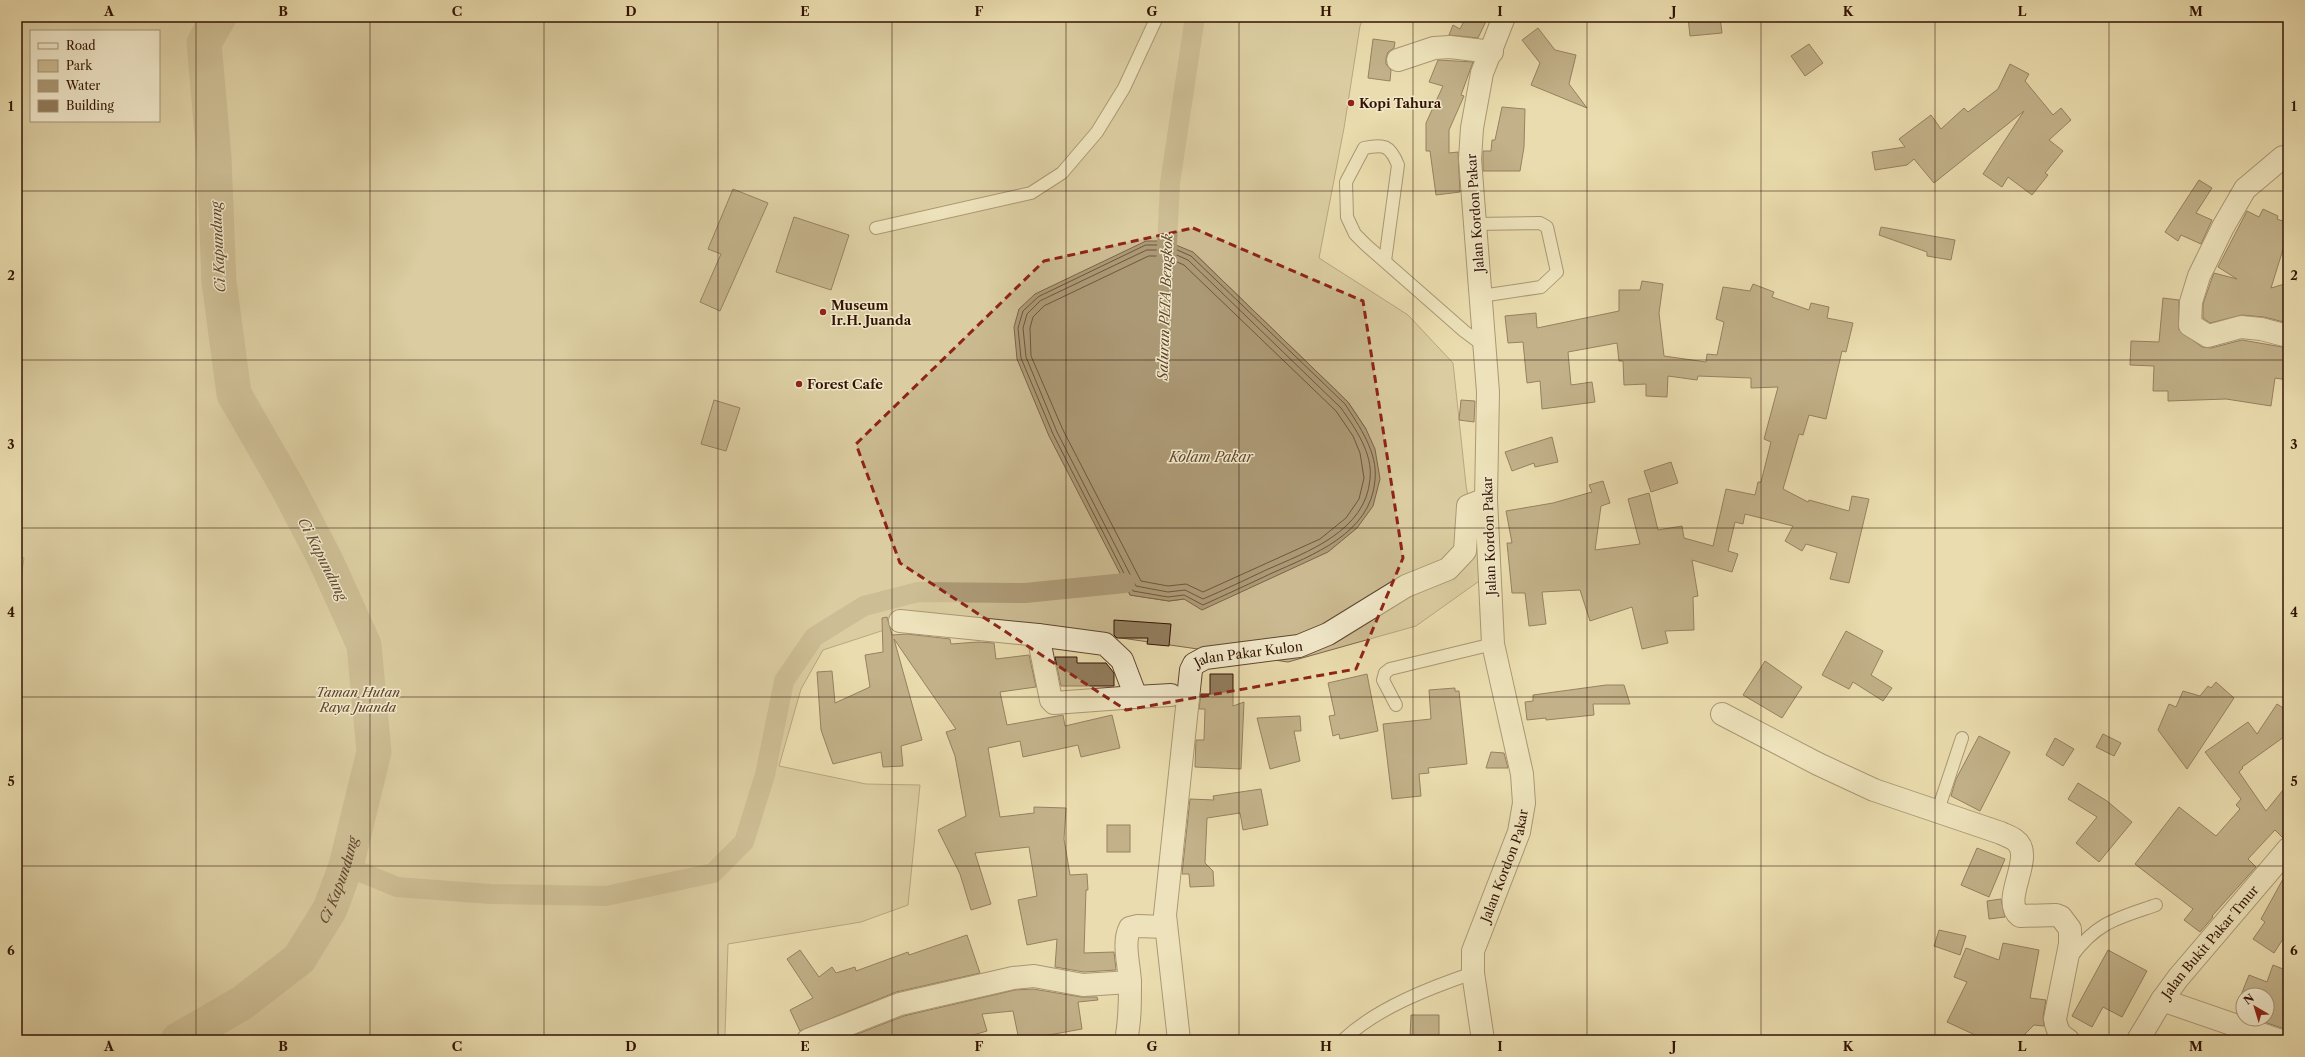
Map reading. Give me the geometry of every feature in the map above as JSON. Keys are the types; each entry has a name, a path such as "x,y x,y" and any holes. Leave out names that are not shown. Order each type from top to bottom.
{"street":[{"name":"Jalan Kordon Pakar","path":"1483,1040 1473,973 1473,951 1519,832 1524,803 1522,774 1493,644 1486,498 1488,399 1470,160 1472,128 1482,73 1507,20"},
{"path":"1398,60 1434,48 1450,47 1492,52"},
{"path":"2283,157 2245,189 2223,227 2199,276 2191,302 2190,325 2208,336 2242,327 2261,329 2288,336"},
{"name":"Jalan Pakar Kulon","path":"1166,921 1182,746 1191,670 1194,664 1205,658 1299,646 1328,634 1406,586 1448,569 1465,551 1468,506 1486,498"},
{"path":"900,621 1038,635 1105,644 1122,660 1136,697"},
{"path":"1038,635 1051,700 1054,703 1171,695"},
{"path":"1722,714 1818,764 1874,790 1937,813 2001,833 2016,840 2022,852 2012,907 2020,916 2056,915 2068,924 2070,929 2070,944 2055,1019 2057,1029 2061,1036 2068,1040"},
{"name":"Jalan Bukit Pakar Tmur","path":"2138,1040 2162,1000 2178,978 2288,849"},
{"path":"1126,1040 1129,1026 1130,982 1126,935 1130,928 1166,921 1179,1040"},
{"path":"808,1040 900,1004 1013,978 1034,976 1083,985 1130,982"},
{"path":"2162,1000 2278,1040"}],"lane":[{"path":"876,228 1031,193 1062,173 1097,132 1124,88 1157,17"},
{"path":"1385,261 1398,165 1393,152 1383,145 1364,148 1346,182 1347,216 1355,234 1385,261 1464,331 1484,346"},
{"path":"1474,224 1540,223 1548,227 1557,272 1541,287 1481,296"},
{"path":"1396,705 1384,680 1384,673 1390,669 1493,644"},
{"path":"1937,813 1962,738"},
{"path":"2066,965 2091,933 2107,922 2156,905"},
{"path":"1343,1040 1353,1030 1401,1002 1429,988 1473,973"}],"highlighted area":[{"path":"1193,228 1363,301 1403,558 1356,669 1126,710 900,563 856,444 1044,261"}],"green space":[{"name":"Taman Hutan Raya Juanda","path":"17,17 1364,17 1360,26 1344,128 1319,258 1408,315 1453,363 1466,485 1482,579 1416,626 1288,662 1010,622 912,621 823,650 801,689 779,766 866,784 920,785 908,905 861,922 728,944 725,1034 727,1040 17,1040 17,604 24,558 17,555","holes":["1193,252 1348,402 1366,429 1184,599 1169,601 1130,595 1125,583"]}],"water":[{"name":"Kolam Pakar","path":"1146,241 1166,241 1193,252 1348,402 1366,429 1375,449 1380,479 1373,506 1357,528 1328,552 1202,610 1184,599 1169,601 1130,595 1049,436 1017,359 1014,327 1019,309 1035,294"}],"building":[{"path":"1466,17 1488,17 1478,38 1449,35 1453,25 1460,29"},
{"path":"1688,17 1720,17 1722,33 1690,36"},
{"path":"1538,28 1555,50 1576,55 1569,84 1587,108 1531,85 1540,63 1522,40"},
{"path":"1373,39 1395,42 1394,48 1388,52 1386,58 1386,64 1391,70 1390,81 1368,78"},
{"path":"1809,44 1823,63 1805,76 1791,56"},
{"path":"1438,60 1473,62 1461,95 1464,96 1449,130 1449,153 1458,152 1460,192 1436,195 1430,151 1426,151 1426,123 1443,86 1429,82"},
{"path":"2010,64 2029,74 2025,81 2053,115 2061,108 2071,120 2049,140 2063,151 2045,173 2048,175 2032,195 2008,177 2002,187 1983,174 2024,111 1934,183 1914,159 1907,165 1875,170 1872,152 1905,147 1899,139 1931,115 1941,129 1964,108 1968,112 1998,89"},
{"path":"1502,107 1525,109 1524,147 1520,171 1483,171 1483,151 1491,151 1492,140 1495,140"},
{"path":"2199,180 2212,188 2196,213 2212,220 2201,244 2181,235 2178,241 2165,232"},
{"path":"733,189 768,203 720,311 700,302 721,254 708,249"},
{"path":"2263,209 2278,216 2277,219 2288,223 2288,244 2285,243 2271,288 2288,283 2288,323 2264,317 2242,315 2210,323 2203,318 2203,304 2214,273 2237,279 2218,267 2247,211 2259,217"},
{"path":"794,217 849,235 831,290 776,272"},
{"path":"1881,227 1955,240 1951,260 1927,256 1927,252 1879,235"},
{"path":"1642,281 1663,284 1659,313 1664,356 1706,362 1707,354 1717,355 1724,322 1716,319 1723,287 1750,291 1753,284 1774,292 1772,297 1809,310 1811,303 1829,307 1827,318 1853,323 1846,352 1842,351 1826,419 1809,415 1803,435 1799,434 1783,489 1808,502 1809,500 1849,511 1852,496 1869,499 1849,583 1830,579 1837,553 1806,544 1802,551 1785,541 1793,526 1745,514 1743,524 1735,522 1728,551 1738,554 1732,572 1692,560 1698,596 1693,597 1694,630 1665,631 1668,643 1642,649 1632,607 1590,621 1580,590 1542,592 1546,624 1529,626 1525,593 1512,593 1507,543 1512,543 1506,511 1553,503 1592,492 1589,485 1603,481 1610,503 1601,506 1595,550 1640,544 1628,499 1649,493 1658,530 1682,526 1684,538 1713,546 1726,489 1755,495 1758,482 1761,482 1771,442 1764,439 1778,387 1751,388 1751,378 1698,376 1697,380 1668,376 1667,397 1646,396 1646,384 1624,385 1623,361 1619,361 1617,343 1568,352 1571,385 1592,382 1595,402 1542,409 1540,381 1527,383 1523,342 1508,343 1505,316 1536,313 1537,328 1619,311 1619,290 1640,290"},
{"path":"2163,298 2179,300 2179,330 2202,347 2211,348 2242,340 2288,348 2288,380 2275,378 2271,406 2226,399 2168,401 2168,391 2153,391 2154,366 2130,365 2131,341 2159,342"},
{"path":"714,400 740,408 726,451 701,444"},
{"path":"1461,400 1475,401 1474,422 1459,420"},
{"path":"1552,437 1558,462 1535,467 1534,463 1512,471 1505,452"},
{"path":"1671,462 1678,483 1651,492 1644,471"},
{"path":"887,617 892,635 907,634 950,639 951,644 978,642 994,643 996,659 1029,655 1036,687 1000,692 1007,725 1063,715 1065,726 1112,715 1120,748 1081,757 1078,745 1023,757 1020,741 988,748 1000,817 1034,813 1034,807 1066,808 1064,839 1070,875 1087,874 1088,890 1086,890 1084,953 1114,952 1116,970 1084,972 1055,967 1057,939 1027,945 1018,900 1037,896 1029,847 975,853 991,904 971,910 960,874 938,830 966,816 955,756 946,732 956,729 894,639 922,740 901,746 903,766 883,767 881,752 833,764 821,730 817,672 832,671 835,703 870,687 865,655 883,652 882,618"},
{"path":"1114,620 1171,624 1169,646 1147,644 1148,638 1117,638 1114,635"},
{"path":"1846,631 1883,651 1871,675 1892,688 1883,701 1853,682 1849,689 1822,675"},
{"path":"1055,657 1077,657 1077,663 1106,663 1114,673 1114,686 1061,686"},
{"path":"1765,661 1802,687 1782,718 1743,695"},
{"path":"1210,674 1233,674 1233,706 1244,702 1241,769 1195,767 1196,740 1204,740 1205,709 1199,709 1201,694 1210,694"},
{"path":"1367,674 1378,731 1340,739 1339,734 1333,736 1329,716 1335,715 1328,683"},
{"path":"2216,682 2234,698 2187,769 2158,730 2169,704 2176,707 2183,691 2200,696 2208,686 2211,688"},
{"path":"1606,685 1624,685 1630,704 1593,704 1594,715 1546,720 1546,718 1527,720 1525,702 1533,701 1533,695"},
{"path":"1455,688 1455,691 1459,691 1467,764 1428,768 1429,773 1419,774 1421,796 1392,799 1383,724 1431,719 1429,690"},
{"path":"2277,704 2288,711 2288,734 2242,767 2243,768 2239,772 2266,811 2288,784 2288,837 2283,838 2275,830 2248,859 2256,867 2212,916 2213,917 2200,932 2184,920 2193,909 2135,864 2179,807 2216,836 2240,809 2236,805 2241,799 2205,752 2248,722 2257,734"},
{"path":"1300,716 1301,731 1294,731 1300,761 1270,769 1257,718"},
{"path":"2103,734 2121,743 2114,756 2096,747"},
{"path":"1979,736 2010,752 1980,811 1951,796 1956,779"},
{"path":"2055,738 2074,749 2063,766 2046,755"},
{"path":"1491,752 1504,753 1508,768 1486,768"},
{"path":"2078,783 2107,801 2132,822 2099,862 2076,843 2097,817 2068,799"},
{"path":"1261,789 1268,825 1243,830 1240,813 1207,818 1205,863 1213,871 1214,886 1190,887 1189,874 1182,874 1190,799 1214,800 1213,796"},
{"path":"1107,825 1130,825 1130,852 1107,852"},
{"path":"1977,848 2005,859 1989,897 1961,885"},
{"path":"2288,870 2288,931 2274,953 2253,939 2265,922 2261,919"},
{"path":"2001,899 2005,917 1989,919 1987,901"},
{"path":"1939,930 1966,936 1960,955 1934,946"},
{"path":"967,935 980,973 896,992 800,1031 790,1010 813,998 787,959 800,950 819,977 832,967 836,973 855,967 856,971 908,952 909,955"},
{"path":"2003,943 2039,950 2030,998 2046,1000 2043,1017 2044,1026 2034,1025 2019,1040 1986,1040 1947,1022 1967,982 1954,977 1966,948 1999,960"},
{"path":"2108,950 2147,971 2122,1017 2103,1007 2092,1027 2072,1016"},
{"path":"2273,965 2288,971 2288,1033 2282,1028 2275,1026 2275,987 2244,987 2249,975 2267,982"},
{"path":"1033,989 1081,997 1097,997 1098,1000 1078,1002 1082,1029 1038,1037 1039,1040 1019,1040 1013,1011 982,1014 987,1031 970,1036 971,1040 842,1040 904,1016 1015,990"},
{"path":"1411,1015 1439,1015 1439,1038 1410,1038"}],"waterway":[{"name":"Ci Kapundung","path":"178,1040 242,1003 299,959 330,909 346,866 374,752 364,645 326,561 289,490 234,394 219,282 214,157 204,43 219,17"},
{"name":"Saluran PLTA Bengkok","path":"1166,267 1170,183 1195,17"},
{"path":"346,866 397,887 490,894 606,896 713,873 744,842 765,775 784,681 814,637 864,606 918,592 1025,593 1125,583"}],"place":[{"name":"Kopi Tahura","path":"1351,103"},
{"name":"Museum Ir.H. Juanda","path":"823,312"},
{"name":"Forest Cafe","path":"799,384"}]}
